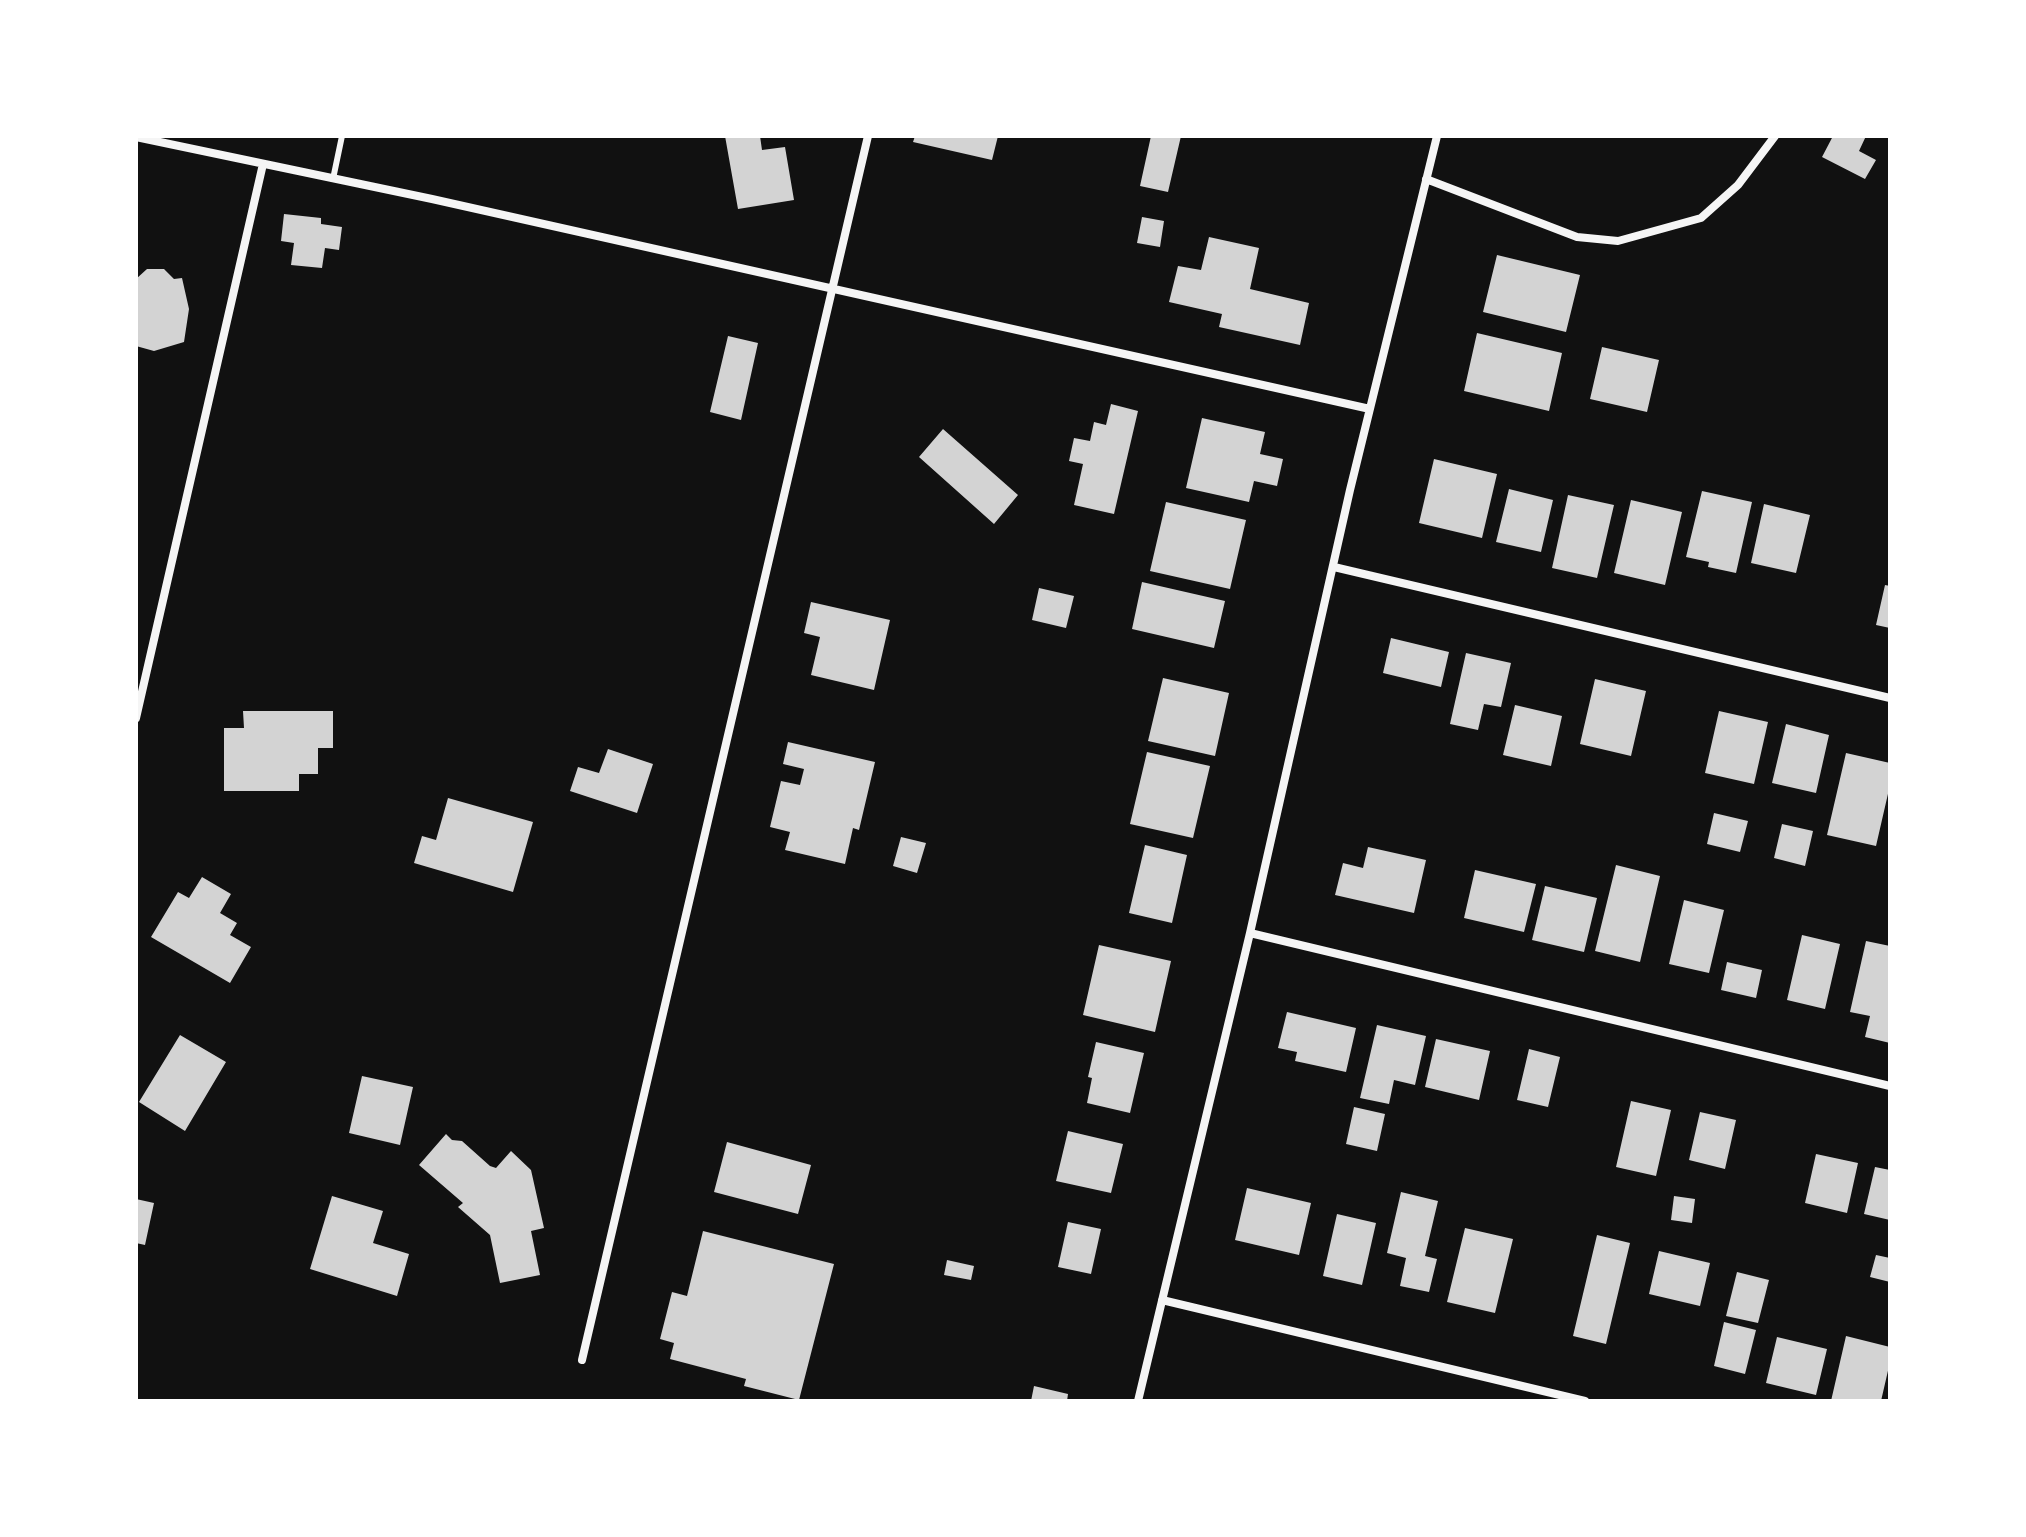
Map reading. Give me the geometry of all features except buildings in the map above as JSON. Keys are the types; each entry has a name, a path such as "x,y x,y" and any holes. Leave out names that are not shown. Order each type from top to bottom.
{"street":[{"path":"582,1360 868,136"},
{"path":"1138,1401 1250,933 1370,409 1437,136"},
{"path":"1426,179 1577,237 1618,241 1701,218 1738,185 1775,136"},
{"path":"136,137 1370,409"},
{"path":"136,718 263,164"},
{"path":"1334,567 1890,698"},
{"path":"1250,933 1890,1086"},
{"path":"1162,1300 1585,1401"}],"lane":[{"path":"333,179 342,136"}]}
